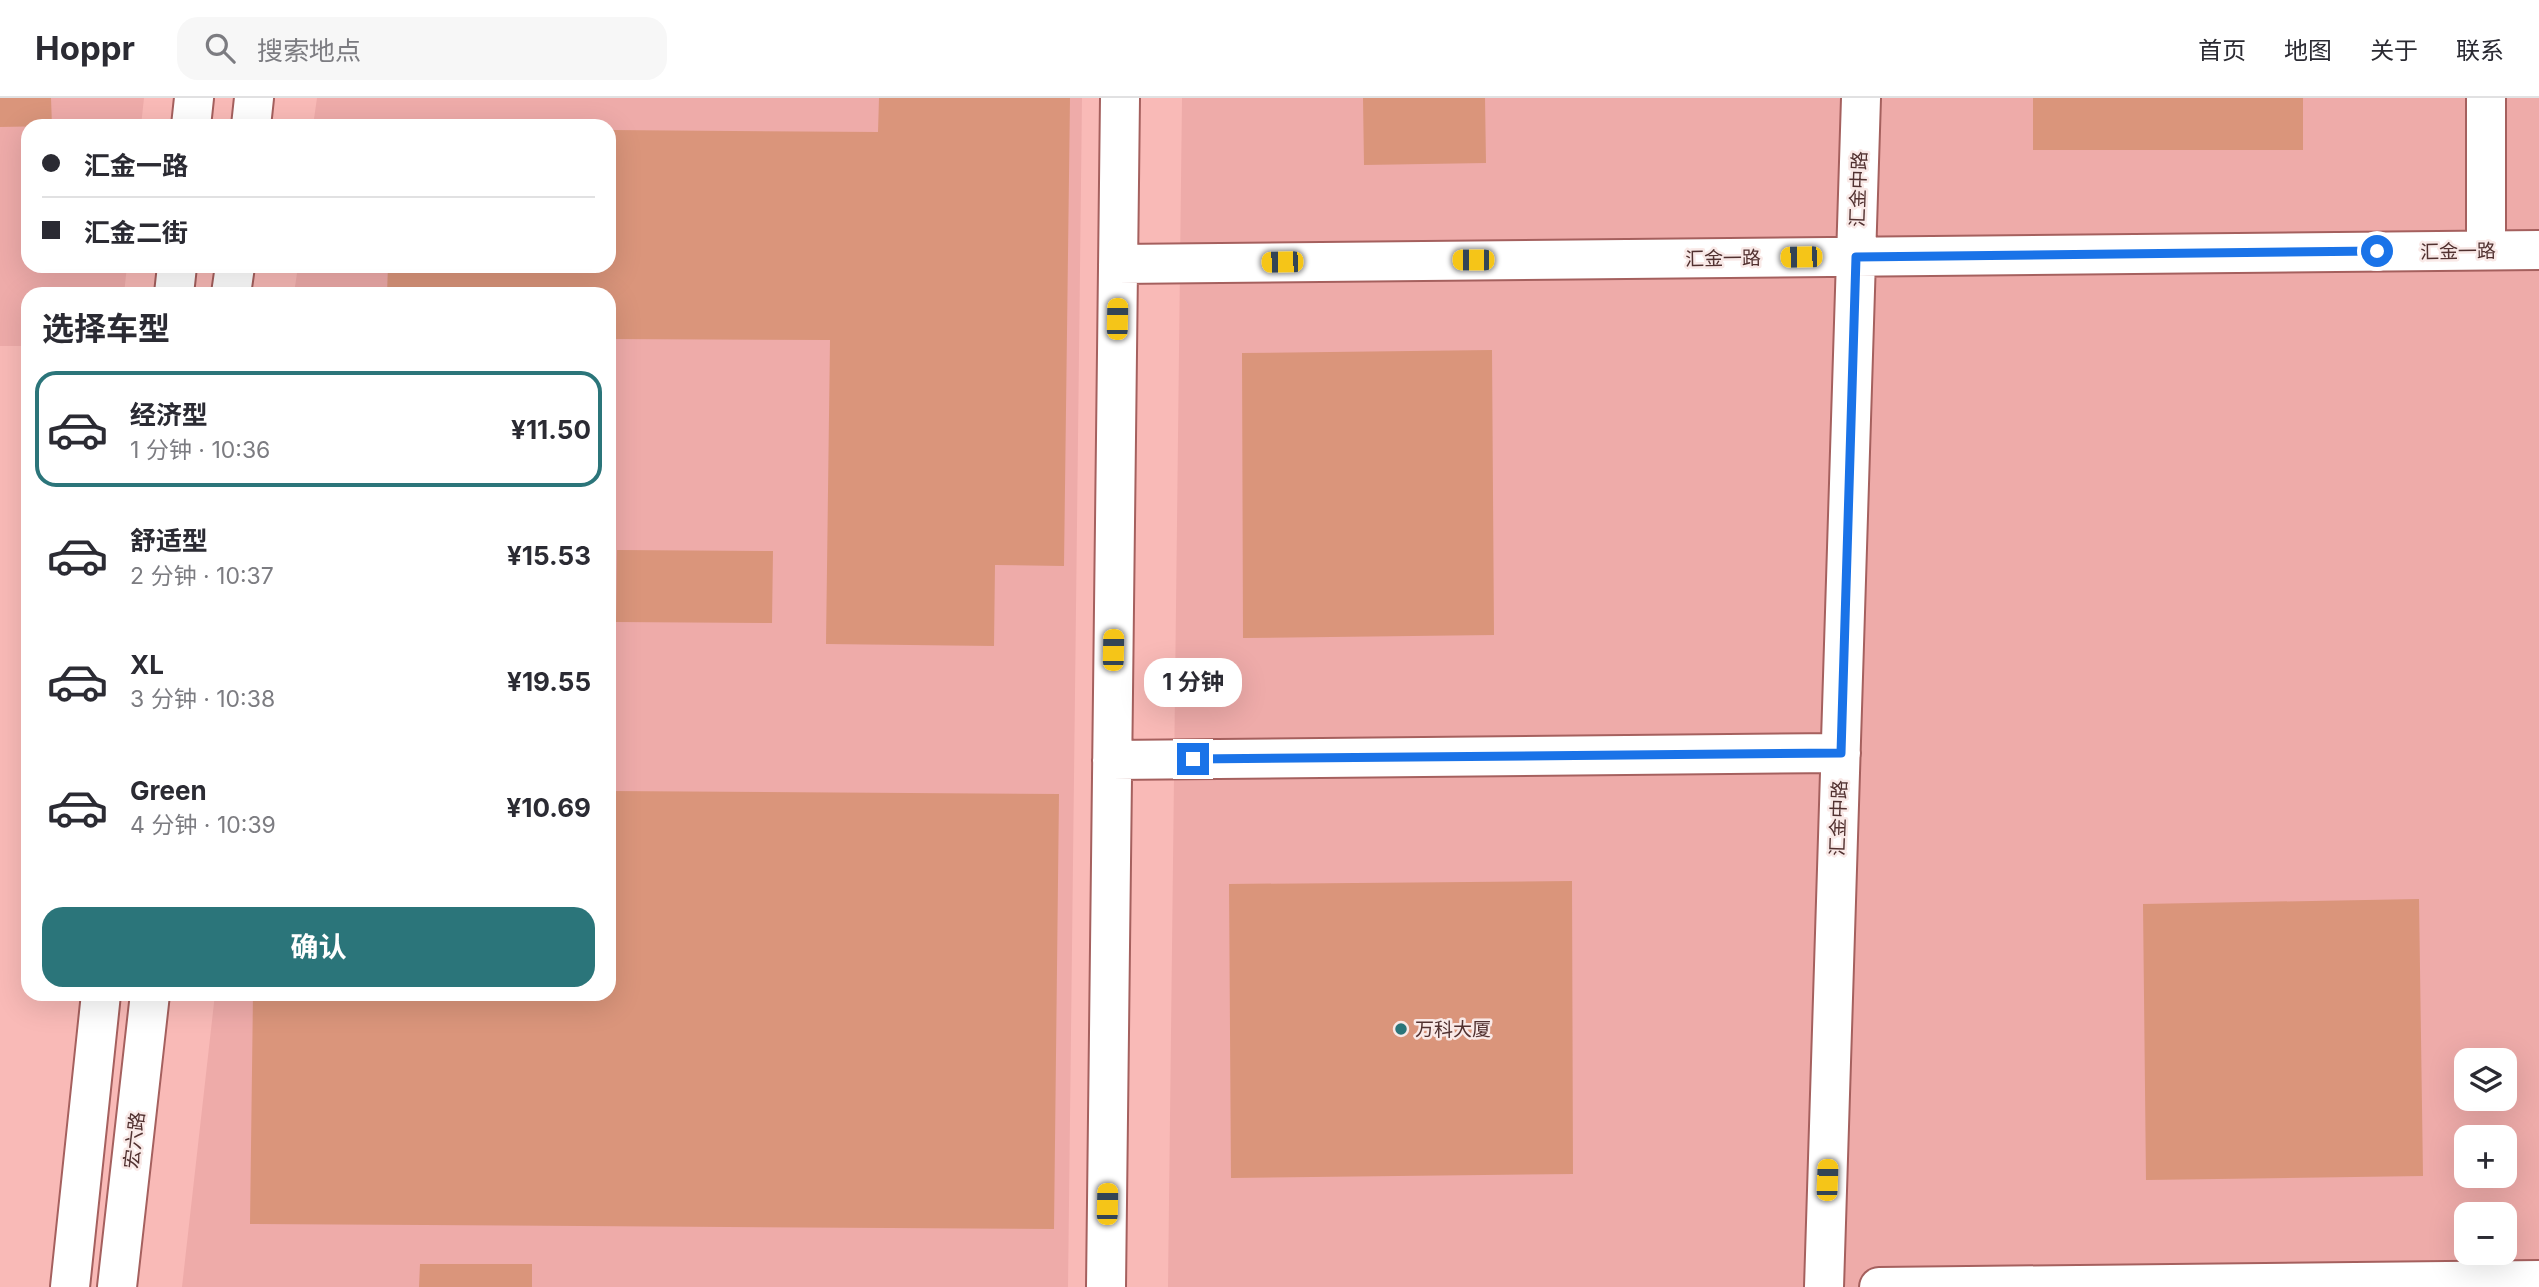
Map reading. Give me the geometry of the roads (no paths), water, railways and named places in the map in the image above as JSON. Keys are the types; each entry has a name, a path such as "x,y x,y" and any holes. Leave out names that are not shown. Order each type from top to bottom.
{"street":[{"path":"192,119 194,98"},
{"path":"252,119 254,98"},
{"path":"1106,1287 1120,98"},
{"name":"汇金中路","path":"1824,1287 1861,98"},
{"path":"2486,98 2486,250"},
{"name":"汇金一路","path":"1118,264 2539,250"},
{"path":"1112,760 1841,753"},
{"path":"70,1287 100,1001"},
{"name":"宏六路","path":"117,1287 149,1001"},
{"path":"1879,1287 2539,1280"}],"place":[{"name":"万科大厦","path":"1401,1029"}]}
